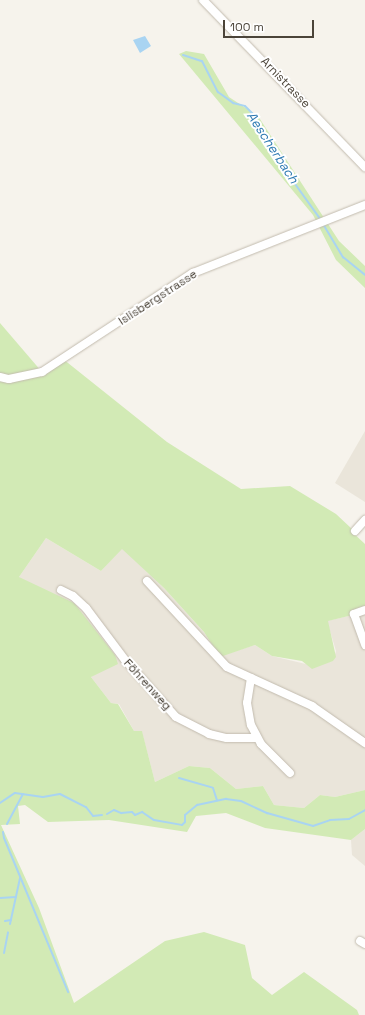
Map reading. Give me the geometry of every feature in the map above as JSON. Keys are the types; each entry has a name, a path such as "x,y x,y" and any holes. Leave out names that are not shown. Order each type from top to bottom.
{"street":[{"name":"Arnistrasse","path":"203,0 365,167"},
{"name":"Islisbergstrasse","path":"0,377 9,379 42,372 193,273 365,205"},
{"path":"355,531 365,520"},
{"path":"147,581 227,667 285,692 312,706 365,743"},
{"name":"Föhrenweg","path":"61,590 73,596 86,608 125,660 176,717 209,734 227,738 257,738"},
{"path":"365,610 354,614 365,645"},
{"path":"250,678 247,703 251,725 257,738 268,752 290,773"}],"shaded area":[{"path":"365,431 365,502 335,483"},
{"path":"46,538 101,571 122,548 164,588 204,632 220,656 255,645 272,656 310,665 333,661 336,651 327,621 365,612 365,790 335,797 320,795 304,808 274,805 263,786 236,789 210,768 189,766 155,782 142,732 134,731 119,704 111,703 91,677 95,673 19,577"},
{"path":"365,829 365,866 352,855 351,840"}],"green space":[{"path":"186,51 204,54 229,97 258,116 339,241 365,266 365,288 336,260 313,215 179,54"},
{"path":"0,323 42,372 63,359 167,442 241,489 290,486 336,514 365,544 365,612 328,621 336,657 333,661 312,669 302,661 272,656 255,645 220,657 204,632 164,588 122,549 101,571 46,538 19,577 74,603 115,655 118,664 91,677 111,703 118,704 134,731 142,731 155,782 189,766 210,768 236,789 263,786 274,805 304,808 320,795 335,797 365,790 365,829 351,840 265,828 226,813 196,816 187,832 109,820 48,822 25,805 18,806 20,824 1,825 39,908 74,1003 165,941 204,932 245,945 252,978 272,995 304,972 357,1010 359,1015 0,1015"}],"water":[{"path":"145,36 151,46 140,53 133,40"}],"waterway":[{"name":"Aescherbach","path":"183,55 202,61 218,92 233,103 245,106 254,115 271,147 280,155 280,163 321,220"},
{"name":"Aescherbach","path":"323,224 343,257 365,275"},
{"path":"179,778 213,788 217,800"},
{"path":"0,803 15,793 43,797 60,794 86,807 93,816 102,815"},
{"path":"7,824 23,794"},
{"path":"107,814 114,810 121,813 132,812 135,815 142,812 154,820 182,825 185,822 185,815 197,805 226,799 241,801 267,813 313,826 330,820 349,819 365,810"},
{"path":"3,832 4,838 68,992"},
{"path":"10,924 20,878"},
{"path":"0,898 16,897"},
{"path":"5,921 11,920"},
{"path":"4,953 8,932"}]}
